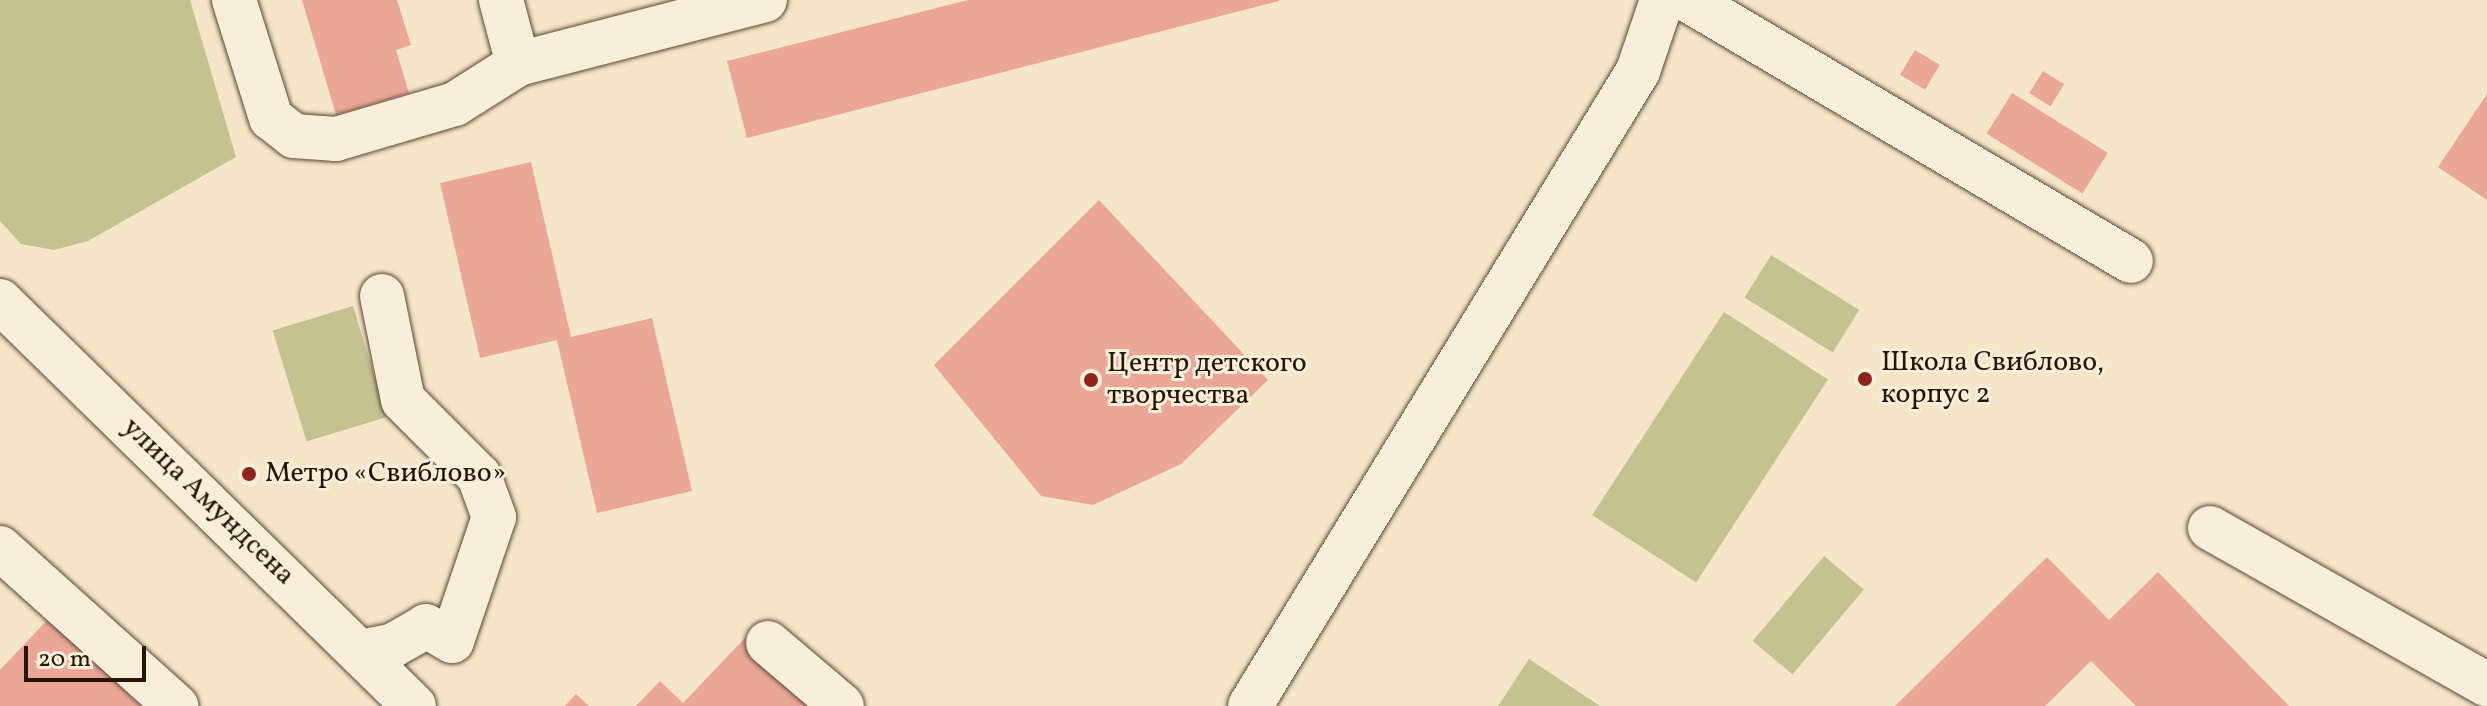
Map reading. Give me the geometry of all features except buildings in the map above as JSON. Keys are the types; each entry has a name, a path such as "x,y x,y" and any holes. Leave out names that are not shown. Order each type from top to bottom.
{"street":[{"path":"234,0 271,118 294,136 336,139 455,104 518,64 765,0"},
{"path":"501,0 518,64"},
{"path":"1250,706 1638,71 1662,0"},
{"path":"1688,0 2131,261"},
{"path":"360,652 392,646 426,626 452,641 494,517 479,476 403,400 382,296"},
{"name":"улица Амундсена","path":"0,301 414,706"},
{"path":"2210,528 2487,685"},
{"path":"0,548 176,706"},
{"path":"768,643 842,706"}],"shaded area":[{"path":"0,0 190,0 236,157 88,241 54,250 21,244 0,221"},
{"path":"1771,255 1859,310 1833,353 1745,297"},
{"path":"353,306 387,417 307,441 273,331"},
{"path":"1724,312 1828,380 1696,582 1592,515"},
{"path":"1824,556 1864,589 1792,674 1753,641"},
{"path":"1529,659 1600,706 1498,706"}],"place":[{"name":"Школа Свиблово, корпус 2","path":"1865,379"},
{"name":"Центр детского творчества","path":"1091,380"},
{"name":"Метро «Свиблово»","path":"249,474"}]}
